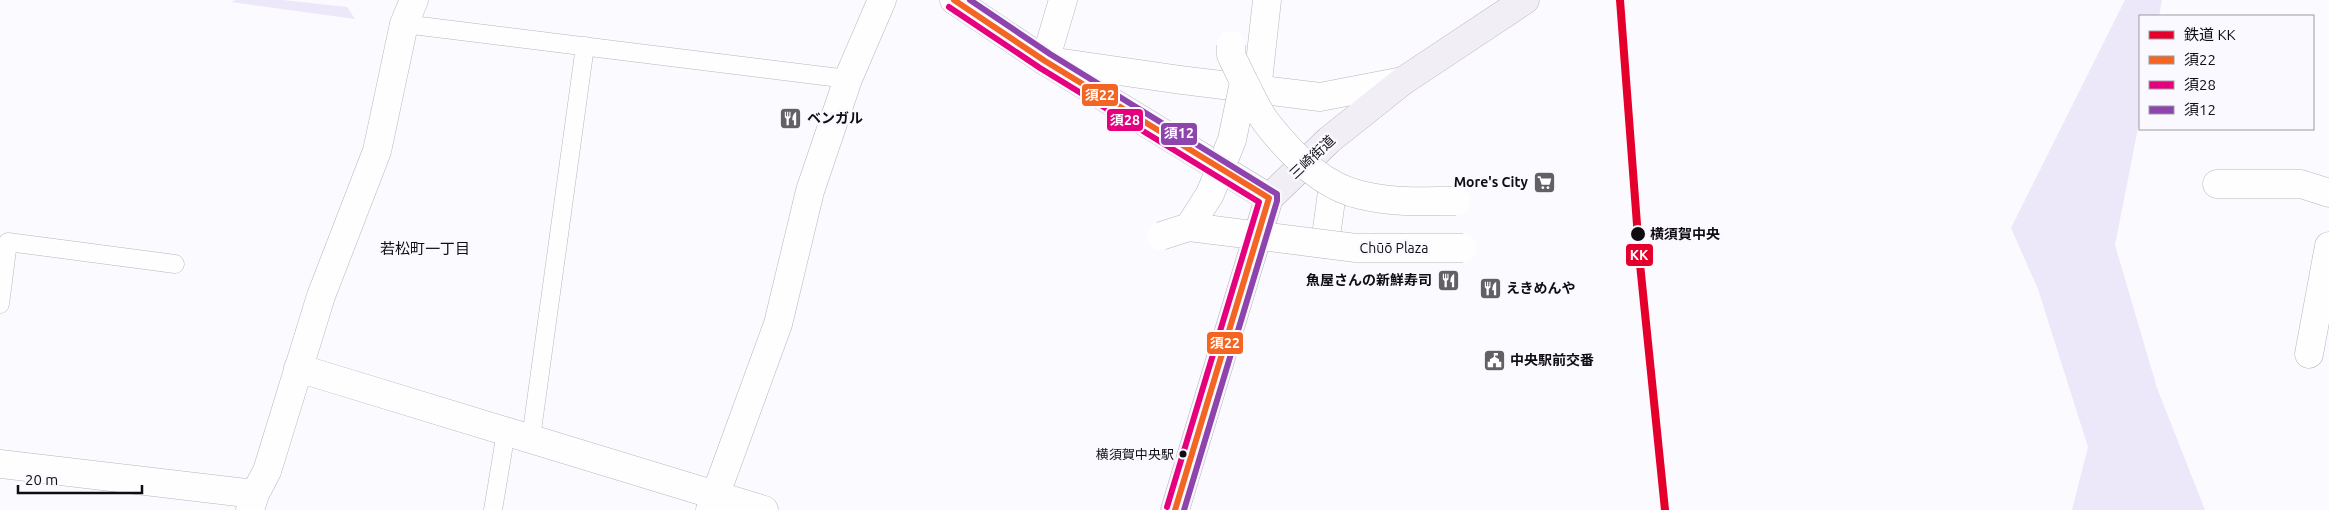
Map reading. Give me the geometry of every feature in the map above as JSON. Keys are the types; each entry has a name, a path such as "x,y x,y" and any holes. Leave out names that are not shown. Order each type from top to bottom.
{"main road":[{"name":"三崎街道","path":"1175,510 1269,198 1329,140 1403,81 1525,0"}],"street":[{"path":"713,503 778,324 810,192 848,79 882,0"},
{"path":"954,0 1045,60 1269,198"},
{"path":"1045,60 1063,0"},
{"path":"1189,227 1210,194 1251,86 1267,0"},
{"path":"0,464 253,502 267,472 321,296 377,152 409,12"},
{"path":"1231,45 1231,55 1251,86 1265,121 1298,158 1333,185 1360,195 1401,201 1456,202"},
{"path":"1045,60 1320,96 1403,81"},
{"path":"2217,184 2302,184 2329,193"},
{"path":"1325,244 1333,185"},
{"name":"Chūō Plaza","path":"1161,236 1189,227 1356,248 1463,248"},
{"path":"2309,354 2329,246"},
{"path":"298,368 518,435 713,503 764,510"}],"lane":[{"path":"409,12 585,46 848,79"},
{"path":"493,510 518,435 585,46"},
{"path":"0,304 8,242 175,264"}],"shaded area":[{"path":"236,0 283,0 347,7 355,19 231,2"},
{"path":"2125,0 2162,0 2159,15 2139,15 2139,123 2115,245 2157,388 2205,510 2072,510 2088,447 2038,289 2011,228"}],"rail line":[{"name":"KK","path":"1620,0 1640,264 1665,510"}],"transit line":[{"name":"須22","path":"954,0 1045,61 1269,198 1175,510"},
{"name":"須12","path":"970,0 1050,54 1277,194 1277,201 1184,510"},
{"name":"須28","path":"949,7 1040,68 1259,202 1167,507"}],"place":[{"name":"ベンガル","path":"791,118"},
{"name":"More's City","path":"1544,182"},
{"name":"横須賀中央","path":"1638,234"},
{"name":"魚屋さんの新鮮寿司","path":"1448,280"},
{"name":"えきめんや","path":"1490,288"},
{"name":"中央駅前交番","path":"1494,360"},
{"name":"横須賀中央駅","path":"1183,454"}],"district":[{"name":"若松町一丁目","path":"425,249"}]}
